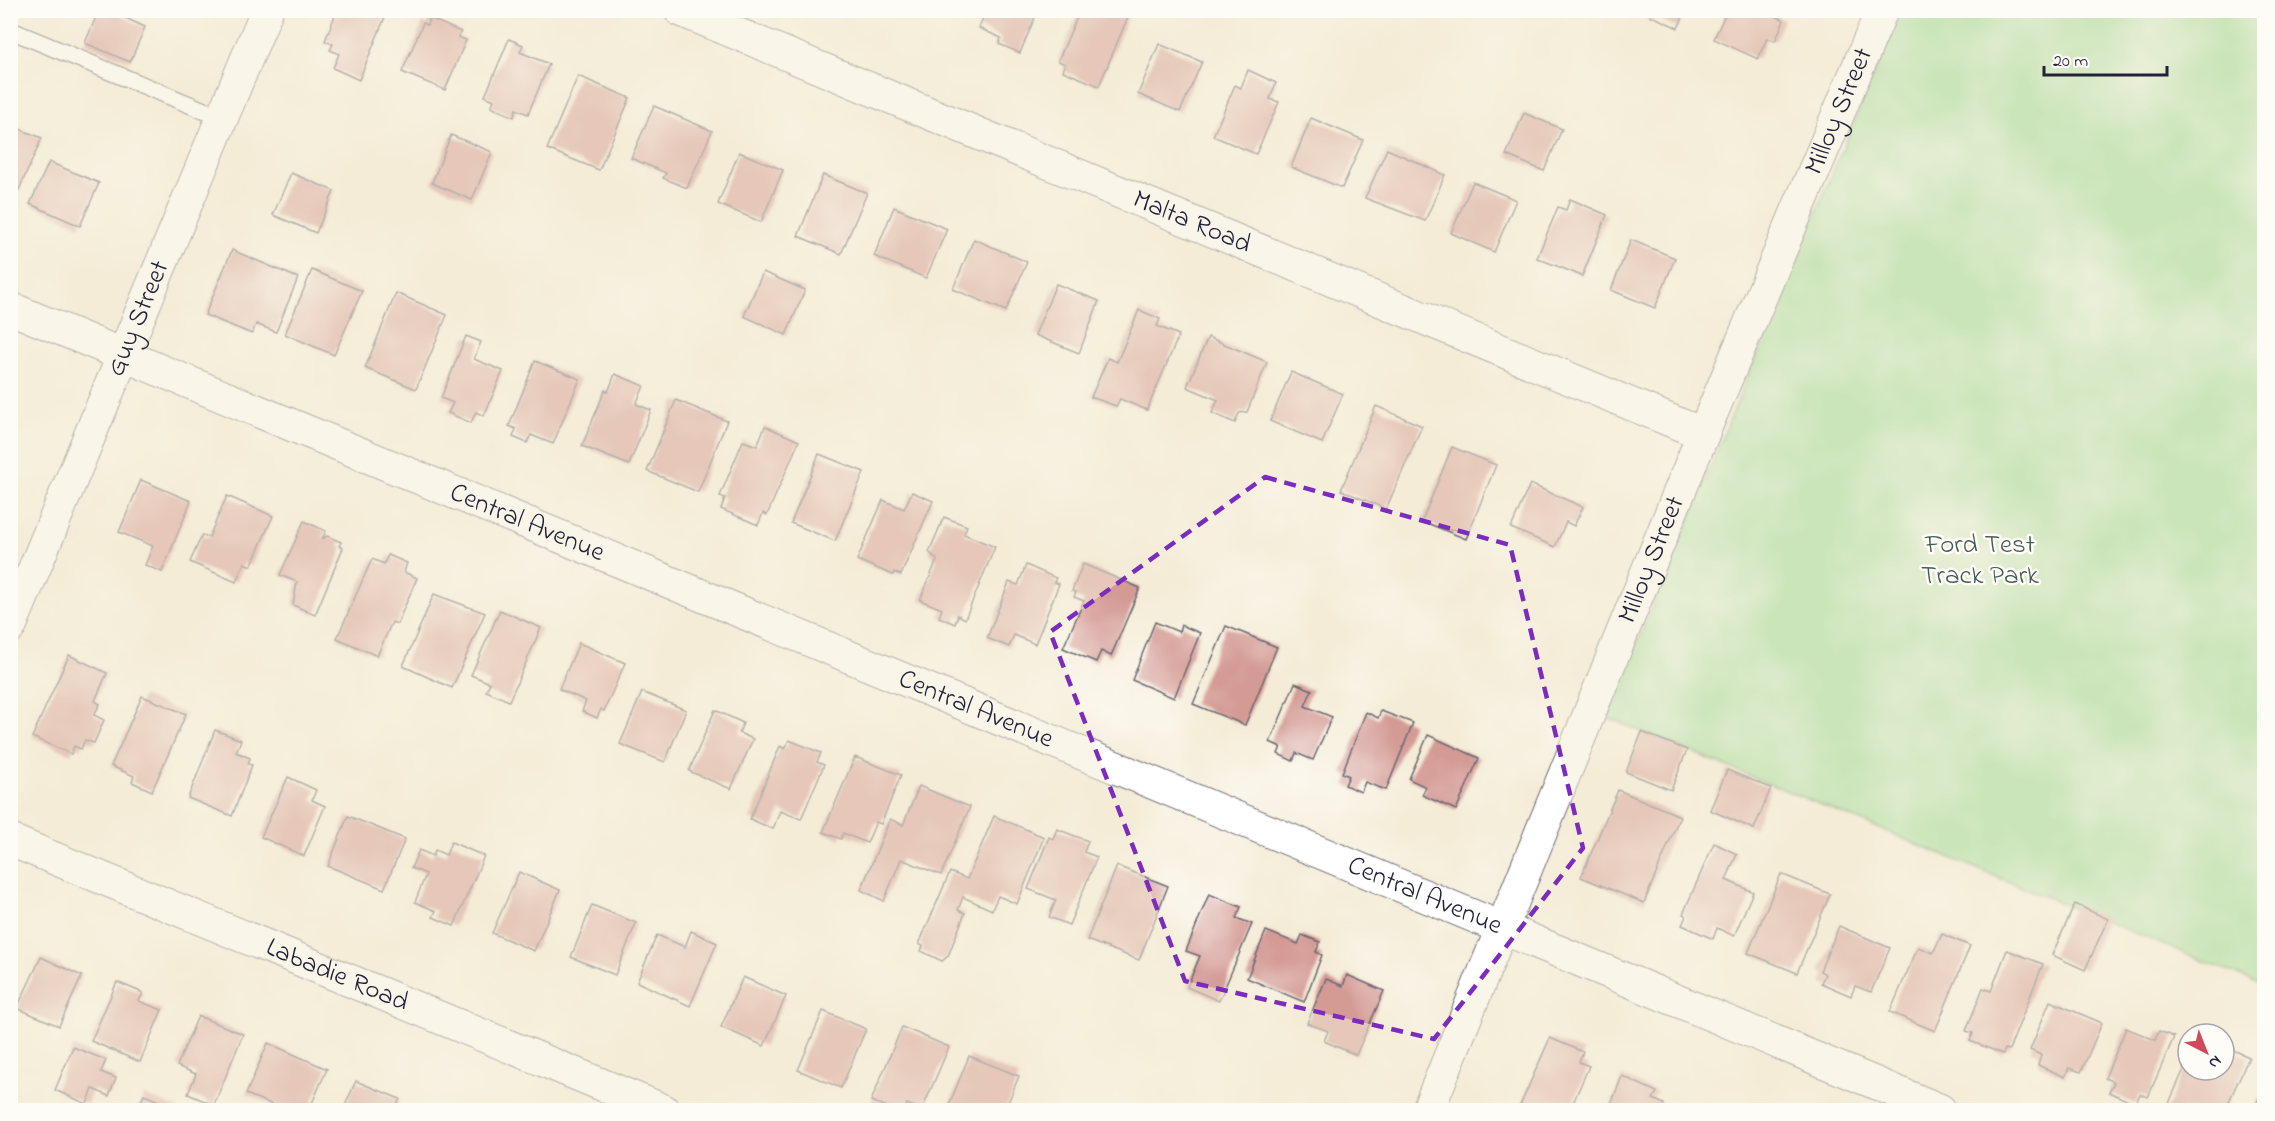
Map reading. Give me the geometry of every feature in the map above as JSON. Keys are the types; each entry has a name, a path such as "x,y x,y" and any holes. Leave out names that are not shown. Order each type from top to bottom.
{"street":[{"name":"Guy Street","path":"10,627 267,10"},
{"name":"Malta Road","path":"680,10 1703,434"},
{"name":"Milloy Street","path":"1428,1110 1703,434 1882,10"},
{"name":"Central Avenue","path":"10,308 1940,1110"},
{"name":"Labadie Road","path":"10,840 663,1110"}],"lane":[{"path":"10,30 222,118"}],"highlighted area":[{"path":"1265,477 1510,545 1583,848 1434,1039 1185,981 1050,632"}],"green space":[{"name":"Ford Test Track Park","path":"1900,11 2264,11 2264,986 1606,717"}],"building":[{"path":"99,10 108,10 145,27 130,62 85,43"},
{"path":"337,10 388,10 359,80 333,68 339,54 330,50 333,44 325,41"},
{"path":"986,10 1038,10 1020,53 999,44 1001,38 979,28"},
{"path":"1080,10 1126,10 1130,12 1099,86 1063,71 1065,64 1058,61"},
{"path":"1639,10 1686,10 1678,28"},
{"path":"1727,10 1772,10 1777,13 1776,16 1784,20 1775,41 1767,38 1758,59 1714,39"},
{"path":"429,18 461,32 458,37 466,40 445,90 402,72 423,23 427,25"},
{"path":"509,39 523,45 520,52 549,64 528,114 516,109 514,117 491,107 494,100 485,96"},
{"path":"1159,44 1202,62 1180,112 1138,94"},
{"path":"1248,70 1276,83 1270,99 1279,102 1256,154 1213,136 1235,85 1241,88"},
{"path":"578,76 630,98 599,170 547,149"},
{"path":"654,106 712,131 687,188 663,178 666,173 631,158"},
{"path":"1524,113 1562,129 1544,171 1506,155"},
{"path":"1311,118 1363,140 1342,188 1291,167"},
{"path":"17,128 42,138 10,210 10,142"},
{"path":"451,135 492,152 472,200 432,183"},
{"path":"1387,149 1445,175 1425,221 1365,198"},
{"path":"739,152 783,170 761,222 718,204"},
{"path":"49,162 99,183 80,226 30,204"},
{"path":"291,173 334,191 316,233 273,215"},
{"path":"823,175 867,193 841,254 798,236"},
{"path":"1473,182 1516,200 1494,252 1451,233"},
{"path":"1570,199 1607,215 1582,276 1537,258 1558,207 1566,210"},
{"path":"894,207 947,229 926,278 874,256"},
{"path":"974,239 1027,262 1006,311 953,289"},
{"path":"1631,240 1675,258 1655,308 1611,290"},
{"path":"232,250 298,278 276,332 256,324 252,334 205,315"},
{"path":"312,270 362,291 334,355 285,334"},
{"path":"763,272 805,290 786,335 744,316"},
{"path":"1056,284 1099,301 1079,353 1035,335"},
{"path":"396,293 447,315 416,389 365,368"},
{"path":"1139,310 1160,319 1157,326 1179,335 1147,410 1120,399 1116,406 1091,397 1108,358 1117,362"},
{"path":"466,336 481,342 474,359 503,371 484,416 476,412 471,423 448,413 453,403 441,398"},
{"path":"1208,337 1267,362 1247,412 1239,413 1235,423 1212,413 1218,400 1187,387"},
{"path":"535,361 580,379 553,444 531,435 527,443 513,437 516,429 509,426"},
{"path":"1291,372 1343,394 1322,443 1270,421"},
{"path":"615,374 644,386 636,404 651,410 629,465 582,446 605,390 608,392"},
{"path":"676,400 727,421 698,492 647,471"},
{"path":"1376,406 1422,426 1386,509 1341,490"},
{"path":"765,426 799,441 767,515 763,513 758,525 721,509 725,498 720,496 743,441 757,446"},
{"path":"1452,447 1496,465 1466,539 1422,521"},
{"path":"819,454 864,472 835,541 791,523"},
{"path":"141,480 191,501 162,572 145,565 153,546 119,532"},
{"path":"1530,484 1583,507 1574,526 1566,522 1555,547 1511,528"},
{"path":"912,492 933,501 901,575 894,572 893,575 857,560 883,500 904,509"},
{"path":"227,496 273,516 251,566 244,563 236,582 190,562 202,535 209,537"},
{"path":"944,517 967,526 964,534 995,547 965,619 958,615 955,624 939,617 942,609 920,600 937,560 929,552"},
{"path":"304,521 326,531 322,539 327,536 341,542 339,546 343,548 315,615 293,605 297,582 280,575"},
{"path":"388,555 407,563 404,572 417,578 397,624 392,622 377,656 337,638 372,559 384,564"},
{"path":"1083,564 1140,588 1111,656 1101,651 1096,662 1063,648 1084,601 1074,597 1076,592 1072,591"},
{"path":"1026,565 1056,578 1054,582 1059,584 1035,644 1014,635 1009,647 987,638 1009,582 1018,585"},
{"path":"434,594 485,613 452,688 403,666"},
{"path":"500,610 541,628 509,701 486,691 490,683 471,675"},
{"path":"1155,622 1179,632 1181,625 1200,633 1174,698 1132,680"},
{"path":"1226,626 1277,647 1245,725 1193,704"},
{"path":"579,643 625,663 604,711 601,709 597,718 582,711 586,701 559,689"},
{"path":"69,655 107,673 95,701 100,704 94,715 104,720 94,743 85,740 81,749 74,746 71,754 32,737"},
{"path":"1295,683 1312,690 1305,706 1332,717 1313,760 1296,753 1293,761 1278,754 1281,747 1270,742"},
{"path":"642,692 686,710 665,762 620,744"},
{"path":"142,696 186,714 152,791 132,782 134,776 111,766"},
{"path":"715,710 743,723 739,733 753,739 731,789 689,771"},
{"path":"1381,711 1413,723 1386,790 1365,782 1361,792 1345,785 1349,776 1342,773 1366,712 1378,718"},
{"path":"215,730 241,740 236,752 250,758 248,764 252,765 232,816 188,798"},
{"path":"1642,732 1687,750 1671,790 1626,772"},
{"path":"1428,735 1479,758 1456,810 1422,795 1426,787 1409,779"},
{"path":"789,740 821,753 817,762 824,765 801,819 780,811 773,829 750,819 780,746 785,749"},
{"path":"855,757 901,775 881,824 876,822 867,843 843,833 841,839 823,832"},
{"path":"1727,770 1771,788 1754,829 1710,810"},
{"path":"288,777 316,790 312,800 325,806 304,856 261,837"},
{"path":"919,786 970,807 941,875 901,859 884,901 861,890 890,819 903,825"},
{"path":"1618,790 1680,816 1644,903 1581,877"},
{"path":"348,816 405,839 384,889 328,866"},
{"path":"994,816 1044,837 1017,904 998,896 992,910 963,897 958,910 965,913 948,956 942,961 921,951 923,946 919,944 950,872 967,879"},
{"path":"1057,829 1088,841 1084,852 1097,857 1069,925 1049,917 1056,900 1028,889 1049,837 1053,839"},
{"path":"451,842 484,856 454,926 433,917 436,911 415,902 426,874 411,868 419,850 433,856 435,850 446,855"},
{"path":"1714,843 1737,854 1726,880 1753,892 1734,936 1717,928 1713,939 1682,925 1686,916 1683,914"},
{"path":"1117,866 1168,886 1139,960 1087,940"},
{"path":"519,872 560,890 534,951 492,933"},
{"path":"1781,874 1830,894 1797,973 1748,953"},
{"path":"1209,894 1241,907 1236,918 1252,924 1219,1001 1187,987 1200,956 1186,951"},
{"path":"2075,904 2108,919 2085,970 2052,955"},
{"path":"592,905 636,923 615,975 571,957"},
{"path":"1839,926 1890,948 1871,992 1855,986 1851,996 1821,983 1825,974 1820,971"},
{"path":"691,931 717,943 690,1006 637,982 657,935 685,947"},
{"path":"1266,931 1298,944 1302,935 1320,942 1316,952 1322,955 1304,1002 1247,978"},
{"path":"1942,934 1970,946 1935,1031 1890,1012 1918,947 1933,953"},
{"path":"2007,950 2043,964 2009,1050 2005,1049 2003,1054 1970,1041 1973,1033 1966,1031 1983,988 1991,991"},
{"path":"41,957 82,976 59,1026 17,1008"},
{"path":"1347,975 1384,991 1356,1055 1324,1041 1328,1031 1307,1023 1326,979 1343,986"},
{"path":"743,977 786,996 764,1046 721,1027"},
{"path":"117,982 143,993 139,1001 162,1010 140,1062 91,1041"},
{"path":"2050,1001 2102,1023 2081,1072 2069,1068 2065,1077 2038,1065 2041,1055 2030,1050"},
{"path":"823,1011 866,1029 841,1088 798,1070"},
{"path":"198,1016 243,1034 214,1105 188,1094 196,1074 177,1066"},
{"path":"902,1027 949,1047 922,1110 907,1104 905,1110 895,1110 871,1101"},
{"path":"2126,1028 2155,1040 2159,1031 2174,1037 2148,1097 2140,1094 2135,1104 2109,1092 2114,1082 2105,1078"},
{"path":"1550,1038 1583,1052 1579,1062 1589,1066 1570,1110 1518,1110"},
{"path":"268,1043 327,1069 309,1110 285,1110 246,1094"},
{"path":"73,1047 106,1060 101,1072 116,1078 109,1096 93,1089 87,1104 55,1090"},
{"path":"2236,1051 2249,1057 2225,1110 2166,1110 2178,1082 2236,1082"},
{"path":"969,1056 1019,1076 1005,1110 947,1110"},
{"path":"1622,1076 1657,1092 1653,1099 1664,1104 1662,1110 1609,1110"},
{"path":"356,1081 400,1099 395,1110 343,1110"},
{"path":"2264,1085 2264,1110 2254,1110"},
{"path":"144,1095 182,1110 137,1110"}]}
